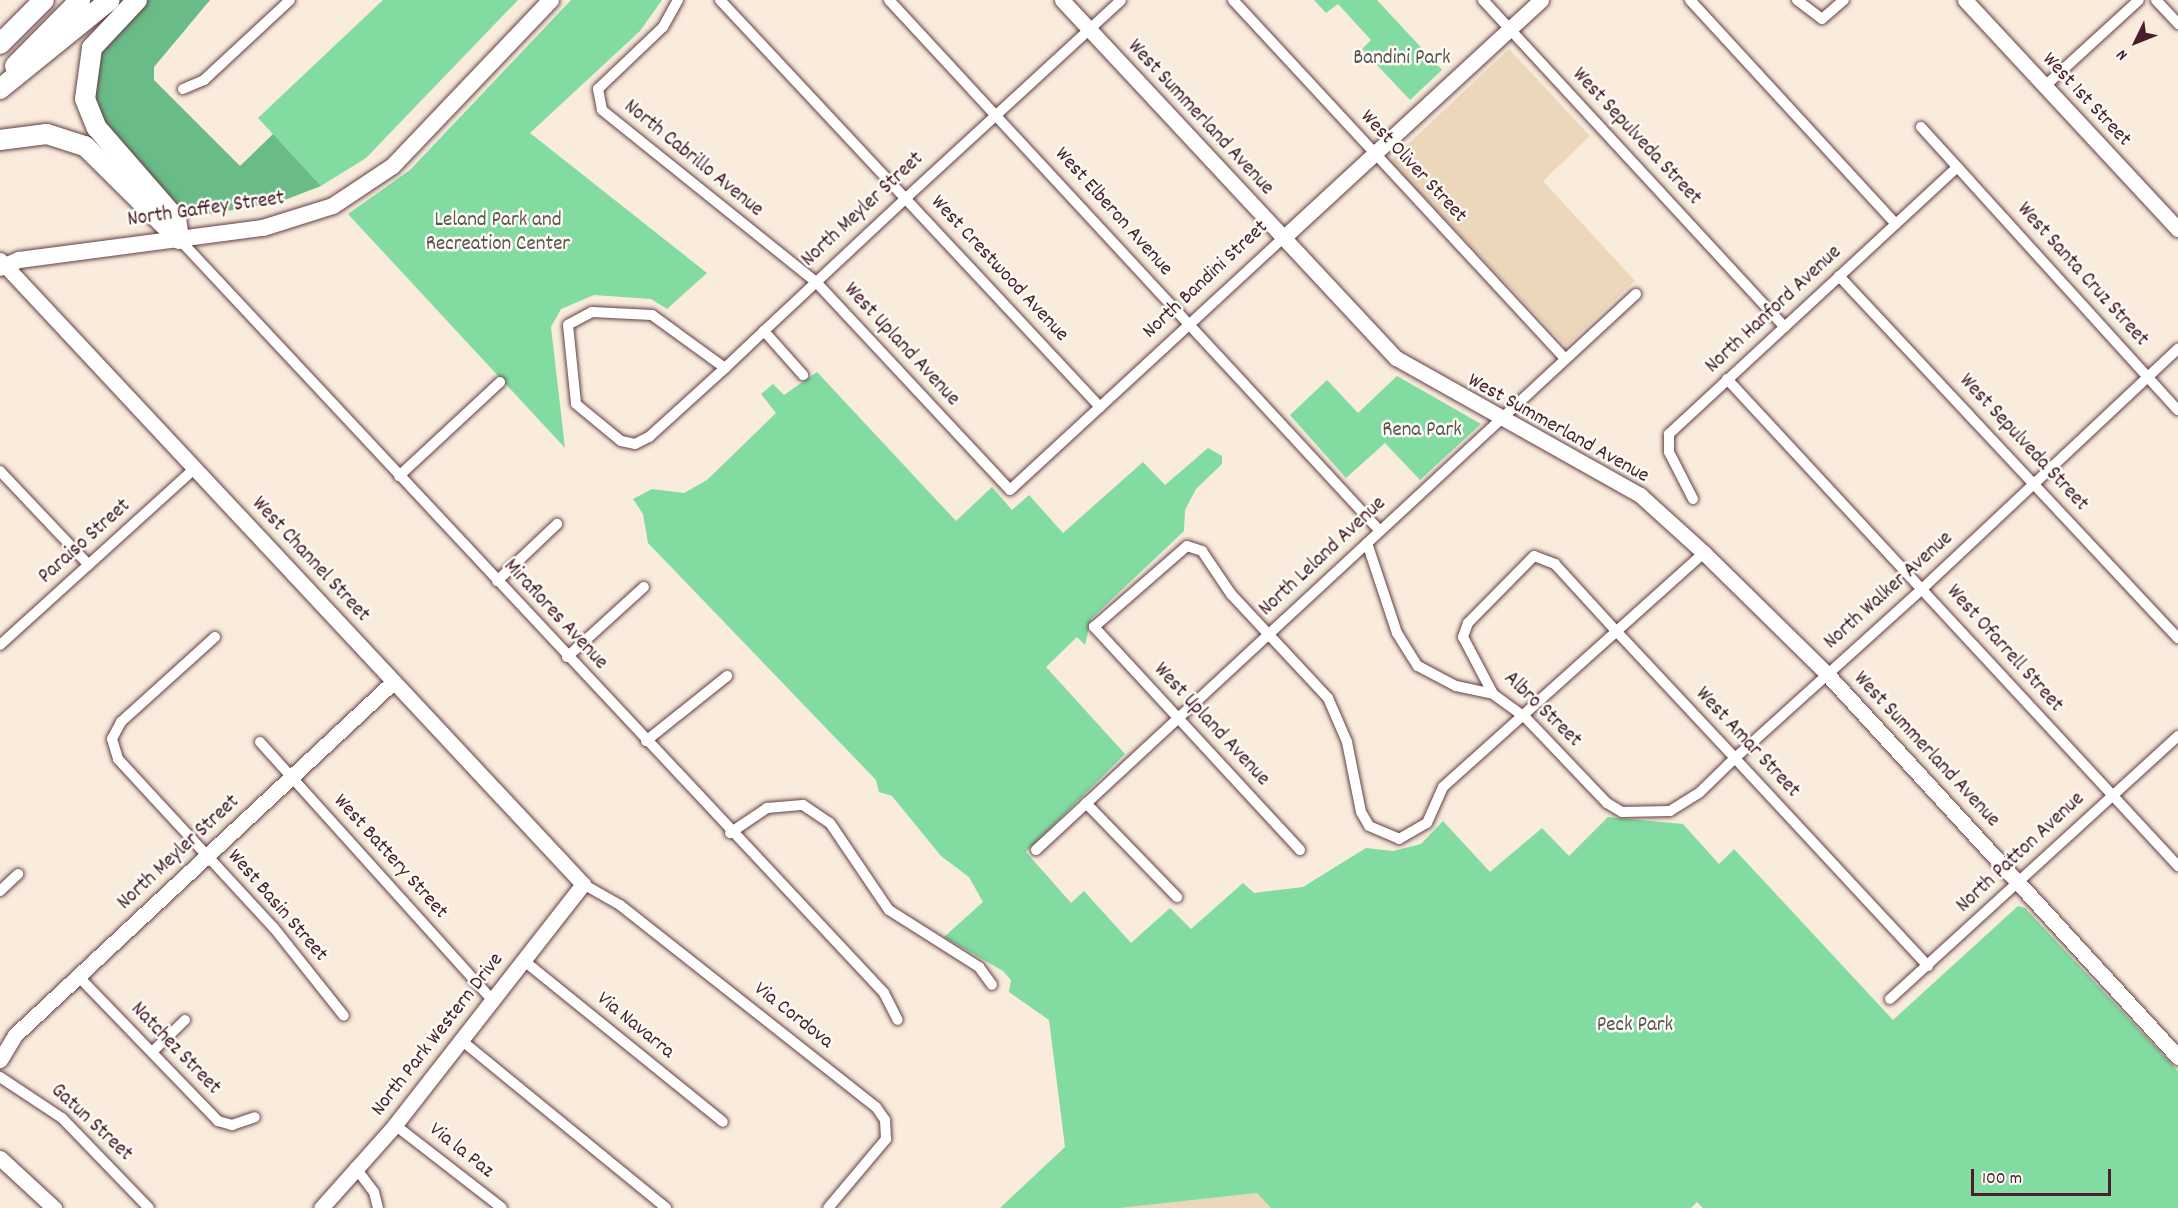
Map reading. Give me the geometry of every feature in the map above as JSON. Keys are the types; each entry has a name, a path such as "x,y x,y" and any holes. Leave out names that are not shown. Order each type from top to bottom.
{"highway":[{"path":"0,81 80,0"},
{"path":"0,89 110,0"},
{"path":"137,0 92,48 85,99 97,128 168,207 179,239"},
{"path":"0,44 42,1"},
{"path":"0,140 46,134 85,146 179,239"}],"main road":[{"name":"North Gaffey Street","path":"2,262 179,239 293,221 361,191 408,151 551,0"}],"street":[{"path":"183,89 204,80 291,0"},
{"name":"North Cabrillo Avenue","path":"678,0 663,27 598,89 597,101 612,122 816,282"},
{"name":"West Crestwood Avenue","path":"720,0 1100,407"},
{"name":"West Elberon Avenue","path":"889,0 997,114 1380,531"},
{"name":"West Summerland Avenue","path":"1062,0 1396,358 1451,394 1502,418 1640,495 1704,553 1827,675 2178,1057"},
{"name":"North Meyler Street","path":"725,368 657,316 580,314 568,325 567,337 576,404 631,444 649,437 725,368 1121,0"},
{"name":"West Oliver Street","path":"1233,0 1565,359"},
{"name":"West Sepulveda Street","path":"1483,0 1785,327"},
{"name":"North Bandini Street","path":"1006,488 1015,488 1541,0"},
{"path":"1690,0 1896,224"},
{"path":"1797,0 1822,19 1844,0"},
{"name":"West 1st Street","path":"1965,0 2178,229"},
{"path":"2045,86 2139,0"},
{"path":"2156,0 2178,24"},
{"name":"West Santa Cruz Street","path":"1921,127 2178,410"},
{"name":"North Hanford Avenue","path":"1694,499 1669,452 1670,434 1957,167"},
{"name":"Miraflores Avenue","path":"179,239 730,833 884,993 898,1020"},
{"name":"West Channel Street","path":"2,262 583,884"},
{"name":"West Sepulveda Street","path":"1839,276 2178,638"},
{"name":"West Upland Avenue","path":"816,282 1006,488"},
{"name":"North Leland Avenue","path":"1036,850 1636,294"},
{"path":"764,331 803,375"},
{"name":"North Walker Avenue","path":"1607,803 1622,812 1670,811 1735,758 1922,589 2178,349"},
{"name":"West Ofarrell Street","path":"1727,379 2178,866"},
{"path":"399,476 500,382"},
{"name":"Paraiso Street","path":"0,645 195,468"},
{"path":"0,471 89,565"},
{"path":"496,581 557,524"},
{"path":"1367,543 1397,633 1418,666 1456,686 1493,694"},
{"name":"West Upland Avenue","path":"1267,636 1202,551 1187,546 1094,627 1300,850"},
{"path":"1267,636 1328,698 1369,826 1399,839 1418,832 1443,787 1525,717 1704,553"},
{"name":"Albro Street","path":"1534,556 1467,623 1463,637 1493,694 1525,717 1607,803"},
{"name":"West Amar Street","path":"1534,556 1555,564 1928,966"},
{"path":"567,657 644,587"},
{"name":"West Basin Street","path":"215,637 121,722 112,739 118,759 207,855 344,1016"},
{"path":"646,741 727,676"},
{"name":"North Meyler Street","path":"0,1060 15,1035 393,681"},
{"name":"North Patton Avenue","path":"1890,999 2178,736"},
{"name":"West Battery Street","path":"260,742 491,999"},
{"path":"1086,803 1177,897"},
{"path":"730,833 767,808 802,804 830,823 889,910 979,967 992,985"},
{"path":"0,891 18,874"},
{"name":"North Park Western Drive","path":"321,1208 355,1167 395,1125 491,999 583,884"},
{"name":"Via Cordova","path":"583,884 620,905 876,1107 885,1120 886,1139 828,1208"},
{"name":"Via Navarra","path":"523,960 723,1122"},
{"name":"Natchez Street","path":"78,976 218,1121 232,1125 255,1118"},
{"path":"152,1052 185,1020"},
{"path":"461,1040 666,1208"},
{"name":"Gatun Street","path":"0,1077 77,1131 149,1208"},
{"name":"Via la Paz","path":"395,1125 502,1208"},
{"path":"0,1158 54,1208"},
{"path":"355,1167 374,1192 378,1208"}],"shaded area":[{"path":"1509,49 1590,136 1543,181 1635,281 1566,346 1390,161"},
{"path":"1258,1193 1271,1208 1120,1208"}],"green space":[{"path":"147,0 210,0 154,67 154,80 240,166 273,134 321,186 282,201 193,217 182,211 107,130 95,107 93,65 108,37"},
{"path":"383,0 518,0 366,158 321,186 258,118"},
{"name":"Leland Park and Recreation Center","path":"571,0 662,0 640,31 530,133 707,273 667,309 651,299 594,295 561,309 551,327 565,448 348,214 410,170"},
{"name":"Bandini Park","path":"1314,0 1377,0 1442,70 1410,100 1362,49 1371,40 1338,4 1326,13"},
{"name":"Peck Park","path":"817,372 956,521 992,487 1012,510 1029,495 1063,533 1143,462 1165,485 1208,448 1222,456 1222,464 1196,489 1185,510 1184,531 1091,619 1085,645 1077,637 1046,667 1125,754 1026,852 1071,903 1084,891 1131,943 1170,908 1191,929 1243,883 1254,893 1303,887 1366,848 1393,851 1421,844 1443,821 1490,872 1542,828 1569,856 1608,817 1683,824 1719,864 1734,849 1893,1020 2018,906 2025,908 2178,1071 2178,1208 1703,1208 1697,1202 1691,1208 1271,1208 1257,1193 1120,1208 1000,1208 1065,1147 1049,1020 1009,992 1011,980 1003,971 944,937 983,902 969,877 941,856 892,796 879,792 876,780 648,543 643,514 633,499 652,489 684,493 707,480 776,413 761,394 773,384 784,395"},
{"name":"Rena Park","path":"1397,376 1481,424 1420,480 1385,443 1346,478 1290,415 1327,380 1358,413"}]}
